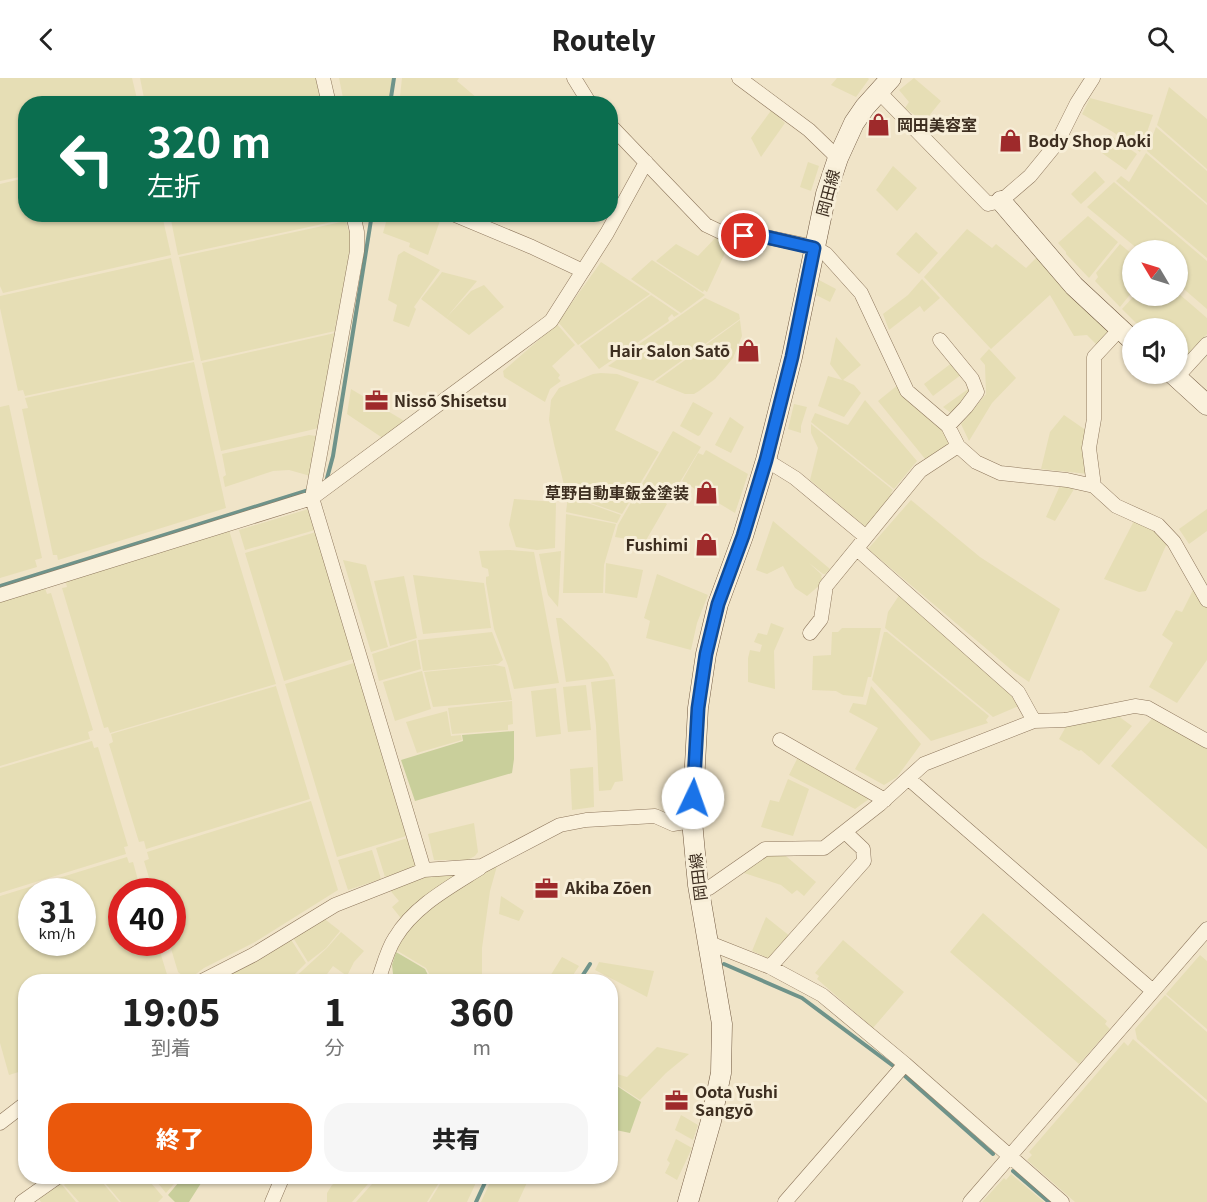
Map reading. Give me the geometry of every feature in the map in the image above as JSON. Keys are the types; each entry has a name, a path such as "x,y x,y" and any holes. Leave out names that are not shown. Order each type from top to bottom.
{"street":[{"path":"323,78 326,96"},
{"path":"574,78 585,96"},
{"path":"739,78 808,130 837,158"},
{"path":"885,84 988,204 1001,201 1030,176 1057,143 1077,104 1094,78"},
{"name":"岡田線","path":"688,1202 711,1121 721,1073 722,1024 698,885 692,821 698,708 706,654 718,604 743,536 766,460 792,357 826,194 837,158 854,123 885,84"},
{"path":"618,133 706,225 726,235 762,236 814,248 826,254 861,293 907,391 948,426 958,446 976,462 999,473 1067,480 1094,486 1116,506 1158,525 1174,542 1207,600"},
{"path":"618,214 646,162"},
{"path":"1001,201 1074,286 1122,330"},
{"path":"355,222 357,251 312,498 424,870"},
{"path":"472,222 583,271"},
{"path":"0,594 312,498 550,321 614,222"},
{"path":"1094,486 1089,448 1094,419 1094,357 1122,337"},
{"path":"940,340 972,379 976,392 966,407 948,426"},
{"path":"1188,362 1207,344"},
{"path":"1185,384 1207,405"},
{"path":"810,633 821,620 826,586 920,471 958,446"},
{"path":"766,460 795,478 866,537"},
{"path":"856,549 1018,692 1034,721"},
{"path":"698,885 709,888 765,849 824,848 885,800 924,764 1034,721 1065,720 1135,706 1148,708 1207,741"},
{"path":"780,740 885,800"},
{"path":"909,779 1153,991"},
{"path":"381,974 394,939 410,918 434,897 482,866 560,825 586,820 654,816 673,824 692,821"},
{"path":"770,967 864,861 863,849 844,832"},
{"path":"216,974 253,955 335,905 424,870 482,866"},
{"path":"970,1202 1207,929"},
{"path":"707,942 770,967 822,995 905,1064 1062,1202"},
{"path":"785,1202 905,1064"},
{"path":"0,1123 18,1109"},
{"path":"22,1202 48,1184"},
{"path":"272,1202 280,1184"}],"shaded area":[{"path":"0,78 132,78 136,96 18,96 18,177 0,181"},
{"path":"140,78 323,78 327,96 144,96"},
{"path":"339,78 393,78 390,96 343,96"},
{"path":"402,78 459,78 457,81 475,96 400,96"},
{"path":"837,78 869,79 856,97 831,85"},
{"path":"914,78 941,101 924,122 905,108 909,102 899,90"},
{"path":"1169,87 1207,119 1207,169 1157,125"},
{"path":"1090,98 1153,115 1140,152 1113,132 1082,114"},
{"path":"775,105 782,113 779,117 785,123 761,157 751,138"},
{"path":"1156,127 1207,171 1207,203 1147,151"},
{"path":"1109,134 1137,154 1126,170 1102,153 1106,147 1103,142"},
{"path":"1146,153 1207,205 1207,258 1116,181 1121,176 1129,182"},
{"path":"808,162 819,166 811,191 800,187"},
{"path":"893,166 917,188 897,211 876,190"},
{"path":"1095,171 1105,182 1081,204 1071,194"},
{"path":"18,180 18,222 164,222 171,255 3,293 0,286 0,184"},
{"path":"1114,182 1182,240 1127,240 1087,207"},
{"path":"1088,216 1118,242 1089,278 1058,243"},
{"path":"171,222 332,222 178,255"},
{"path":"341,222 346,222 348,230 356,229 343,322 336,321 335,331 201,361 179,257"},
{"path":"386,222 440,222 428,255 409,247 410,243 383,233"},
{"path":"967,229 992,248 996,244 1026,268 1042,252 1117,330 1097,345 1087,335 1074,336 1050,295 991,349 924,277"},
{"path":"916,232 938,253 919,274 896,254"},
{"path":"720,233 732,238 707,292 704,290 703,292 656,261 676,244 698,256"},
{"path":"1120,244 1122,246 1122,304 1120,307 1095,281 1098,277 1096,273"},
{"path":"1188,245 1207,261 1207,309 1188,293"},
{"path":"404,251 440,270 414,307 416,309 409,327 393,321 397,305 388,300 398,255"},
{"path":"171,258 194,360 25,396 23,390 18,391 0,308 0,296"},
{"path":"652,260 705,295 681,313 631,279"},
{"path":"601,262 650,294 578,345 558,322"},
{"path":"442,272 477,281 446,318 421,299"},
{"path":"922,279 940,298 924,312 920,306 889,330 883,314 908,295"},
{"path":"819,280 836,289 830,302 816,295"},
{"path":"484,285 504,307 469,335 446,318 471,291"},
{"path":"651,295 679,314 674,317 672,314 668,318 669,321 599,369 580,346"},
{"path":"705,298 739,314 740,319 653,381 608,366"},
{"path":"1188,302 1207,318 1207,334 1188,356 1188,318 1131,318 1122,309 1125,306 1188,306"},
{"path":"740,320 742,336 733,358 715,379 699,391 694,394 685,394 655,382"},
{"path":"557,324 575,345 552,366 560,375 558,378 561,381 550,389 545,402 504,377 503,371"},
{"path":"335,333 319,428 221,451 202,363"},
{"path":"836,337 861,365 843,380 854,385 861,393 844,417 818,406 828,376 842,380 830,364"},
{"path":"989,349 1016,378 992,403 969,441 961,424 986,394 985,365 980,359"},
{"path":"957,359 966,371 933,396 924,384"},
{"path":"194,362 226,508 58,560 57,555 53,555 22,409 28,408 25,398"},
{"path":"601,373 617,374 639,382 615,430 659,452 622,514 568,495 549,420 551,400 559,388"},
{"path":"904,380 957,441 926,460 878,401"},
{"path":"975,384 955,416 943,407"},
{"path":"351,389 411,425 390,443 347,414"},
{"path":"865,400 917,461 894,489 811,422 815,413 848,425"},
{"path":"693,402 713,413 698,436 680,426"},
{"path":"794,404 807,407 801,433 788,429"},
{"path":"9,405 42,558 35,560 37,567 0,578 0,407"},
{"path":"1064,415 1087,431 1088,474 1041,469 1050,432"},
{"path":"730,417 744,427 731,453 715,445"},
{"path":"811,424 893,490 891,493 893,495 867,528 810,480 818,448 811,433"},
{"path":"673,431 701,447 668,502 641,486"},
{"path":"309,435 322,437 314,477 289,470 273,471 225,487 223,477 226,475 222,454"},
{"path":"706,450 748,474 735,513 682,481 698,453 703,455"},
{"path":"1062,481 1077,484 1055,521 1046,517"},
{"path":"640,487 667,504 645,542 615,537 618,525"},
{"path":"568,496 621,515 617,523 566,512"},
{"path":"514,499 556,502 555,548 537,550 516,547 509,525"},
{"path":"911,500 980,557 1060,609 1029,682 1014,672 868,549"},
{"path":"315,507 322,528 245,550 239,530"},
{"path":"1207,509 1207,531 1189,544 1179,529"},
{"path":"566,514 616,524 604,565 603,593 563,593"},
{"path":"1137,515 1171,534 1146,591 1139,592 1104,579"},
{"path":"773,521 830,569 823,574 809,563 822,575 823,580 807,596 795,588 783,566 767,574 756,570"},
{"path":"229,530 276,684 110,733 108,727 104,728 62,588 67,587 65,579"},
{"path":"316,532 356,658 284,681 245,553"},
{"path":"479,551 534,552 559,683 514,689 494,629 486,583 486,577 489,576 488,569 482,567"},
{"path":"561,551 558,607 548,595 539,554"},
{"path":"343,560 366,565 388,647 371,652"},
{"path":"606,563 643,570 637,598 605,593"},
{"path":"657,574 708,595 697,623 691,650 646,638 650,621 644,618"},
{"path":"413,575 484,583 491,628 423,634"},
{"path":"404,576 417,638 390,646 374,581"},
{"path":"44,585 47,594 51,593 93,730 88,732 90,739 0,766 0,599"},
{"path":"1200,586 1207,600 1207,660 1177,703 1149,687 1173,643 1162,635 1176,610 1182,612 1193,590"},
{"path":"900,594 1023,704 993,717 885,628 888,612"},
{"path":"556,618 561,618 600,654 608,663 614,676 566,682"},
{"path":"771,623 784,628 774,651 775,689 748,682 750,650 760,652 762,645 754,642 758,633 767,635"},
{"path":"842,628 881,628 871,677 868,677 863,697 843,695 836,691 812,690 813,656 831,655 832,632 838,632"},
{"path":"492,632 503,660 498,664 423,671 418,640"},
{"path":"884,632 887,632 989,716 986,720 988,723 931,741 872,680"},
{"path":"416,640 421,669 379,681 372,654"},
{"path":"357,662 413,834 337,857 285,684"},
{"path":"495,665 505,667 512,700 433,707 424,672"},
{"path":"422,671 431,709 395,721 383,682"},
{"path":"615,679 623,781 615,782 611,790 599,791 591,682"},
{"path":"586,685 591,730 568,732 563,687"},
{"path":"276,686 310,799 146,849 144,841 139,842 109,744 113,742 111,734"},
{"path":"871,686 921,744 897,777 884,785 855,769 878,728 849,712 853,703 866,705"},
{"path":"556,688 561,734 536,737 531,691"},
{"path":"512,701 513,724 508,725 508,730 452,734 448,708"},
{"path":"447,711 451,736 461,735 462,740 417,753 406,722"},
{"path":"1114,713 1132,726 1099,765 1081,750 1059,739 1068,723"},
{"path":"1156,714 1207,742 1207,849 1111,766"},
{"path":"92,741 94,748 98,747 128,846 124,847 126,854 48,878 18,878 18,887 0,893 0,768"},
{"path":"802,749 879,792 855,809 789,775"},
{"path":"593,767 594,807 572,810 570,769"},
{"path":"788,779 809,789 793,836 761,827 770,800 779,802"},
{"path":"311,801 338,890 255,942 196,974 180,974 173,956 186,956 186,878 149,878 144,861 149,859 147,852"},
{"path":"474,823 478,852 475,856 467,860 434,860 428,834"},
{"path":"414,836 421,865 385,877 376,848"},
{"path":"372,850 381,879 348,890 338,860"},
{"path":"779,850 816,882 804,896 797,890 792,894 781,885 744,873 770,852"},
{"path":"127,857 129,863 133,862 137,878 108,878 108,956 161,956 167,974 18,974 18,1072 9,1075 0,1043 0,896 18,890 18,956 96,956 96,878 59,878"},
{"path":"497,866 490,891 482,948 482,974 429,974 426,968 396,950 418,920 452,892"},
{"path":"453,870 458,878 404,922 392,907 399,901 388,888 432,872"},
{"path":"501,896 524,911 519,921 499,914"},
{"path":"983,913 1107,1021 1105,1024 1110,1029 1079,1064 950,952"},
{"path":"322,917 340,931 326,948 308,962 292,936"},
{"path":"766,917 791,937 770,959 752,951"},
{"path":"341,932 364,951 354,962 348,974 333,966 327,974 299,974"},
{"path":"290,938 306,963 295,974 225,974"},
{"path":"843,940 904,992 873,1028 817,979 819,976 815,973"},
{"path":"1200,955 1207,961 1207,1029 1166,994"},
{"path":"562,957 579,966 574,974 551,974"},
{"path":"599,962 654,971 647,997 618,982 618,974 603,974 595,970"},
{"path":"1165,995 1207,1032 1207,1100 1137,1039 1135,1029"},
{"path":"1133,1039 1207,1103 1207,1202 1075,1202 1027,1160 1032,1155 1029,1152 1124,1042 1128,1046"},
{"path":"657,1047 689,1054 666,1073 640,1100 618,1086 618,1074 627,1077"},
{"path":"681,1115 698,1125 693,1140 675,1130"},
{"path":"676,1139 692,1148 677,1180 665,1173 670,1163 667,1160"},
{"path":"1011,1174 1044,1202 982,1202 1004,1178 1006,1180"},
{"path":"53,1184 61,1184 76,1202 41,1202 37,1196"},
{"path":"104,1184 119,1202 79,1202 64,1185"},
{"path":"106,1184 152,1184 163,1197 158,1202 121,1202"},
{"path":"159,1184 174,1184 166,1193"},
{"path":"368,1184 352,1202 327,1202 327,1193 332,1185"},
{"path":"372,1184 438,1184 427,1202 356,1202"},
{"path":"440,1184 475,1184 467,1202 429,1202"},
{"path":"489,1184 526,1184 518,1202 481,1202"}],"green space":[{"path":"514,731 512,773 415,801 401,760 463,741 462,735"},
{"path":"396,952 425,969 428,974 393,974 392,965"},
{"path":"618,1087 641,1102 630,1133 618,1130"},
{"path":"177,1184 200,1184 189,1202 175,1202 168,1195"}],"waterway":[{"path":"391,96 394,78"},
{"path":"326,482 333,456 371,222"},
{"path":"0,586 309,490"},
{"path":"584,974 590,964"},
{"path":"724,964 802,998 892,1065"},
{"path":"905,1076 993,1154"},
{"path":"1013,1171 1049,1202"},
{"path":"476,1202 484,1184"}],"place":[{"name":"岡田美容室","path":"879,125"},
{"name":"Body Shop Aoki","path":"1010,141"},
{"name":"Hair Salon Satō","path":"748,351"},
{"name":"Nissō Shisetsu","path":"376,401"},
{"name":"草野自動車鈑金塗装","path":"707,493"},
{"name":"Fushimi","path":"706,545"},
{"name":"Akiba Zōen","path":"547,888"},
{"name":"Oota Yushi Sangyō","path":"677,1101"}],"route":[{"path":"693,798 698,708 706,654 718,604 743,536 766,460 792,357 814,248 762,236 744,236"}]}
